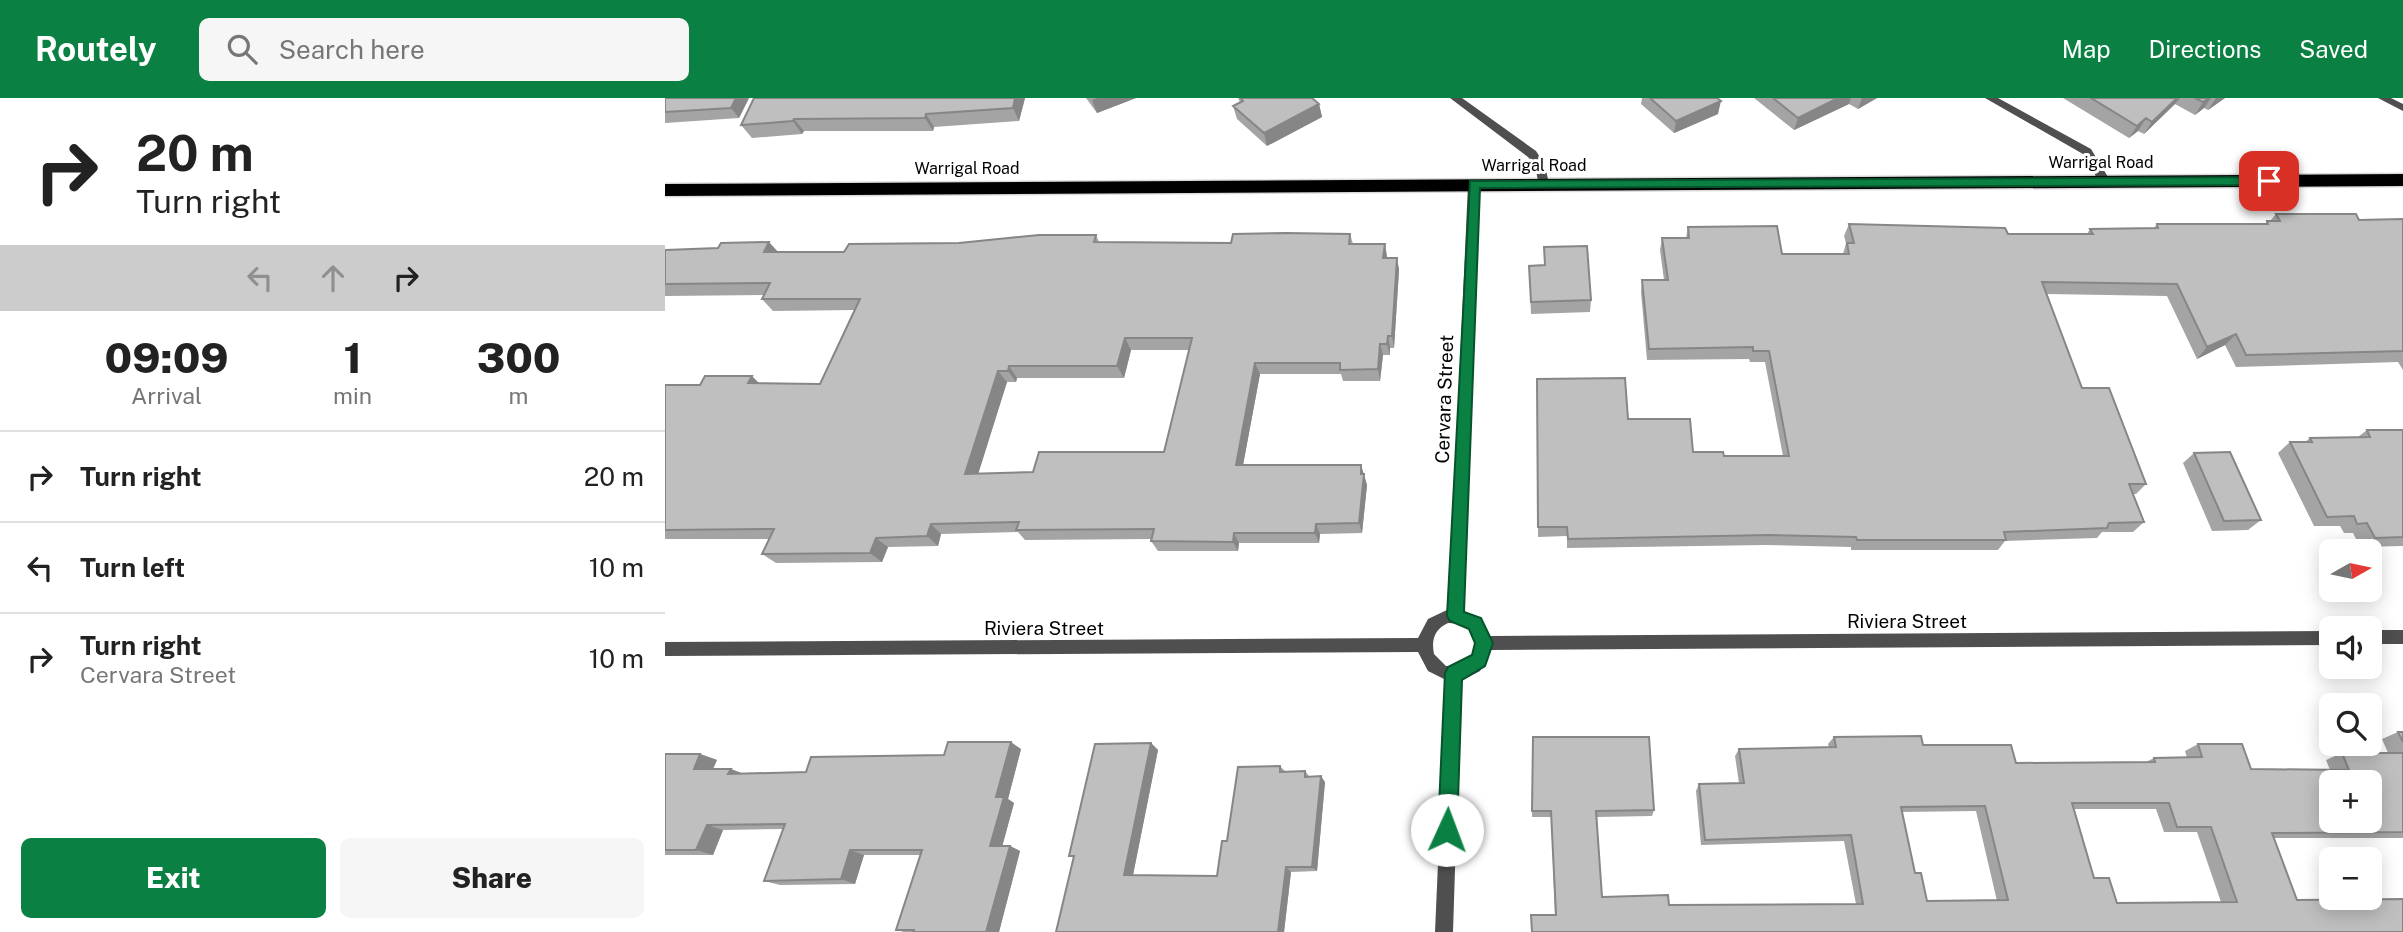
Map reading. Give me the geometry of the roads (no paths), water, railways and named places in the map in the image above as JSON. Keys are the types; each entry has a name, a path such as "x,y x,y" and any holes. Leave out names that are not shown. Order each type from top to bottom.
{"highway":[{"name":"Warrigal Road","path":"665,190 2403,180"}],"street":[{"path":"1455,98 1531,153 1540,165 1543,184"},
{"path":"1990,98 2086,152 2105,182"},
{"path":"2383,98 2403,108"},
{"name":"Cervara Street","path":"1456,616 1474,184"},
{"path":"1456,616 1475,624 1484,643 1479,660 1464,671 1454,673 1435,668 1428,662 1423,645 1433,624 1456,616"},
{"path":"2382,638 2403,637"},
{"name":"Riviera Street","path":"1484,643 2319,638"},
{"name":"Riviera Street","path":"665,649 1423,645"},
{"path":"1444,932 1454,673"}]}
